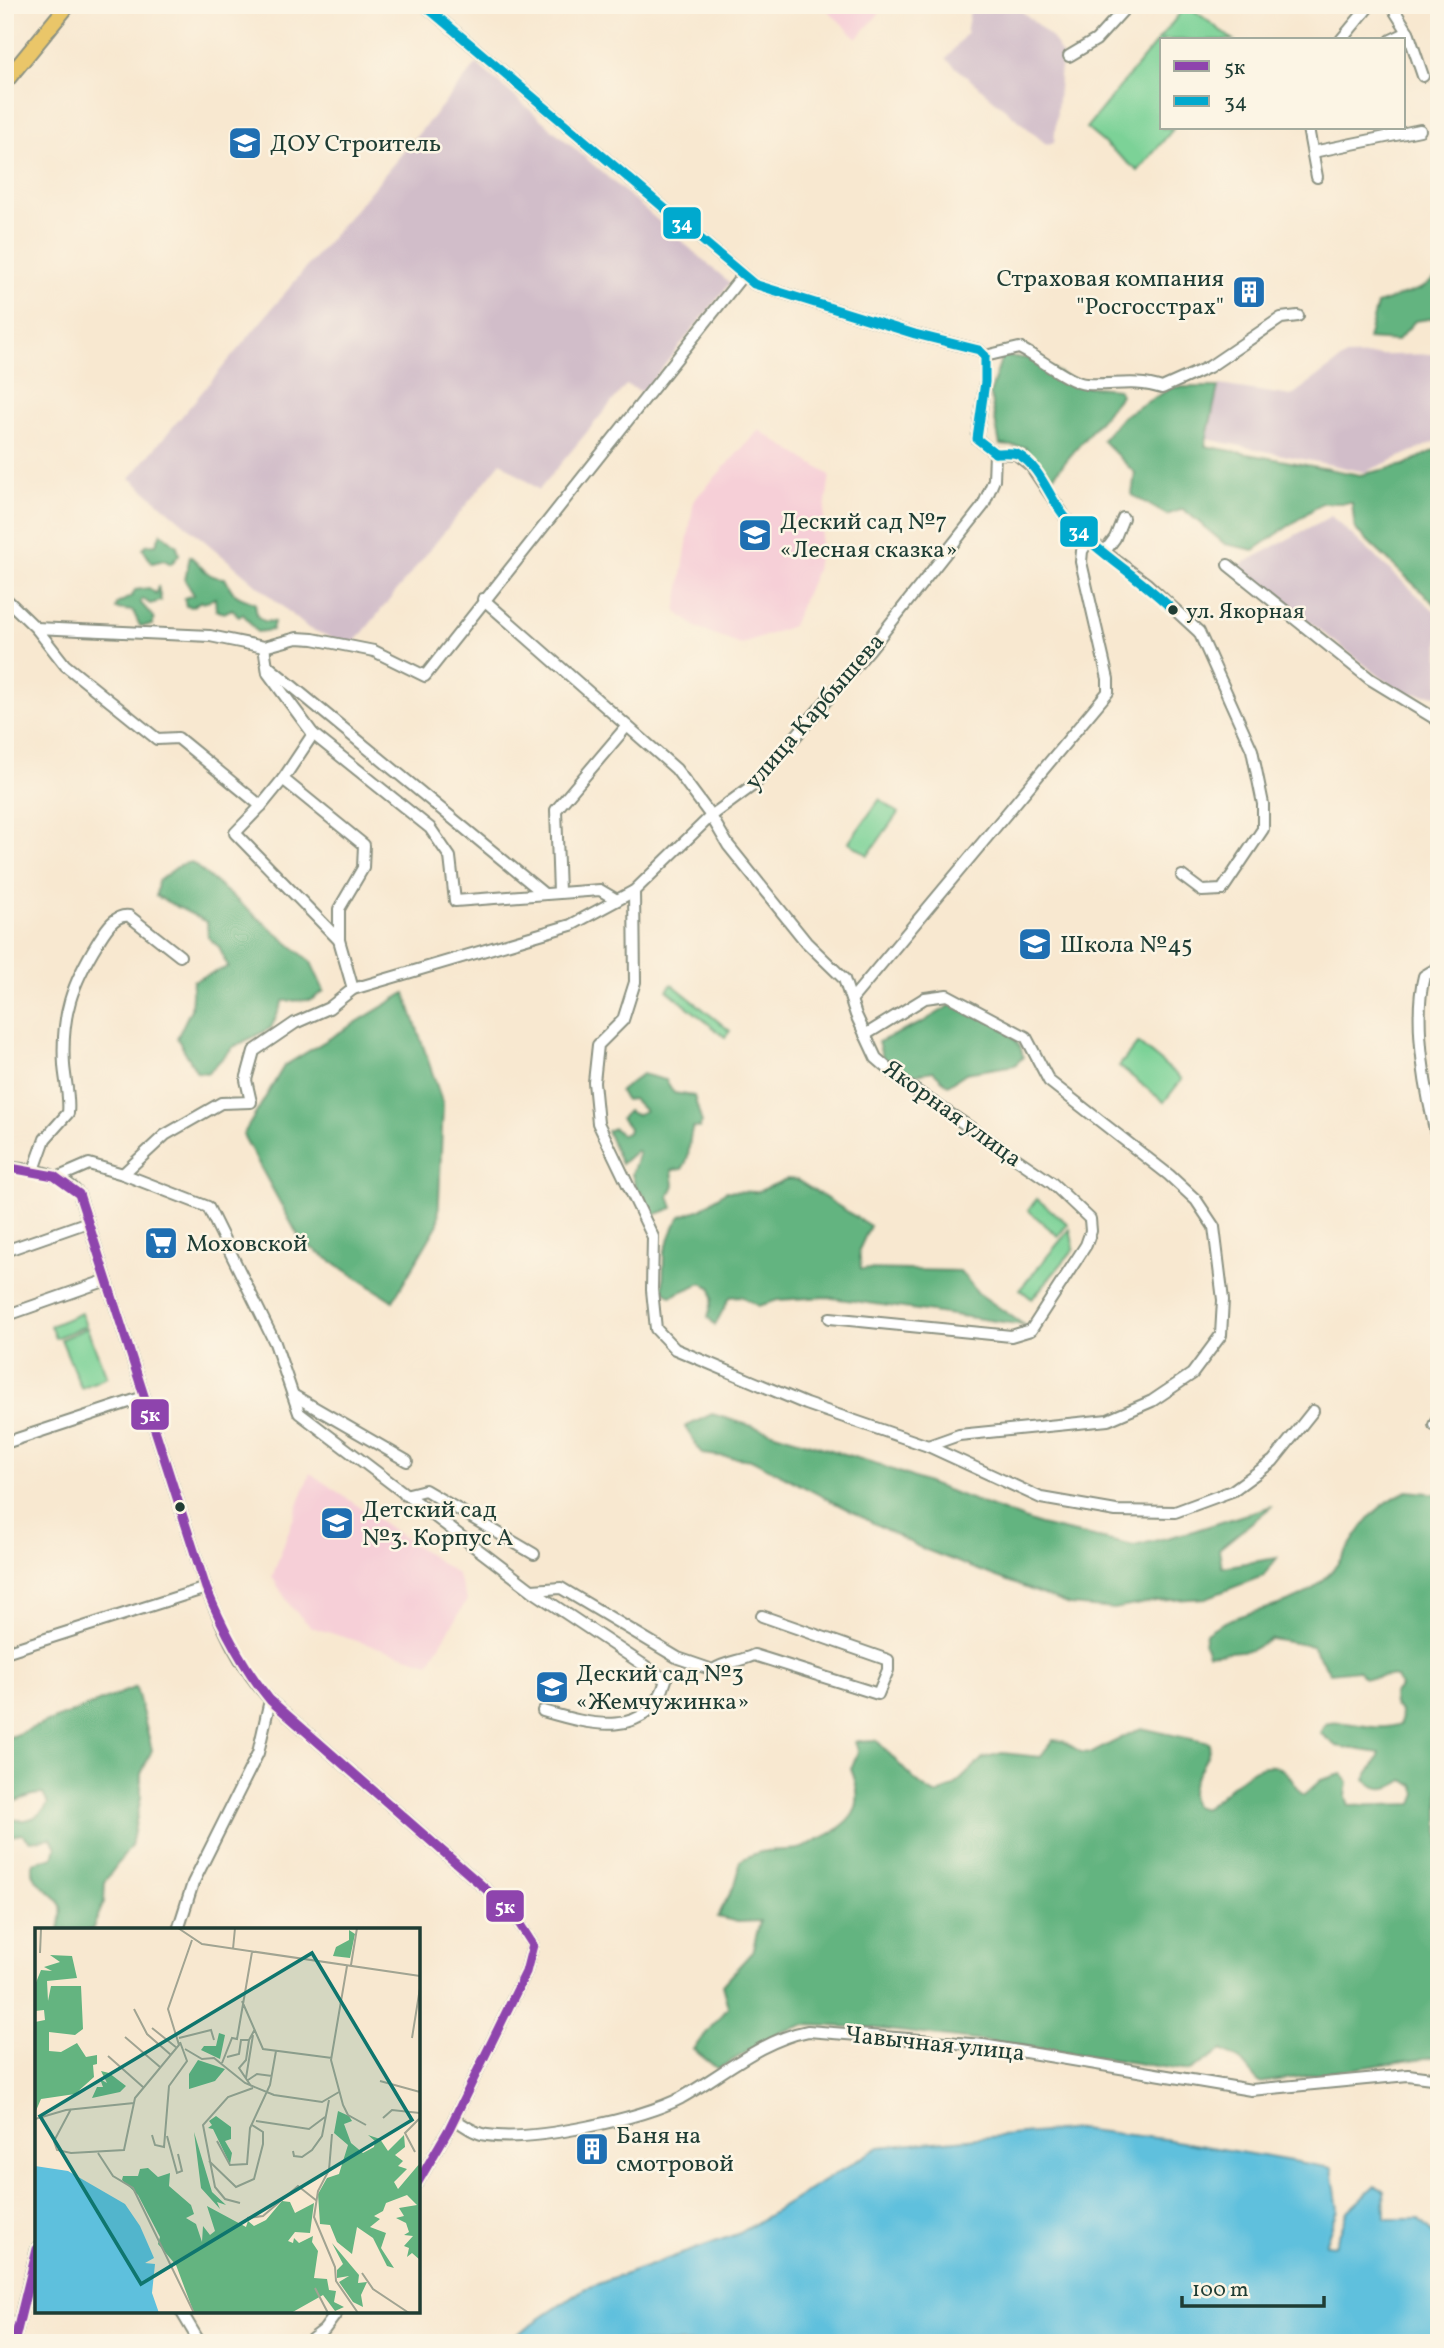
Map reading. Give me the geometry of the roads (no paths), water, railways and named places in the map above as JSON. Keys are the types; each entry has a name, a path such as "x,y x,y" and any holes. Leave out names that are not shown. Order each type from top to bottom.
{"main road":[{"path":"5,82 68,5"}],"street":[{"path":"424,5 754,284 915,334 979,350 985,356 985,382 978,439 995,453 1016,454 1031,466 1065,517 1199,632 1257,766 1263,829 1246,858 1222,890 1202,891 1182,876"},
{"path":"1069,56 1096,40 1128,5"},
{"path":"1343,38 1370,5"},
{"path":"1391,5 1408,32 1423,76"},
{"path":"1395,38 1408,32"},
{"path":"1308,130 1317,177"},
{"path":"1313,152 1420,130"},
{"path":"36,628 210,636 264,648 297,638 362,648 425,676 454,641 483,599 743,275"},
{"path":"985,356 1019,348 1084,384 1119,381 1148,383 1162,388 1209,367 1280,318 1298,316"},
{"name":"улица Карбышева","path":"353,989 571,925 634,891 711,816 756,783 871,648 983,506 994,480 995,453"},
{"path":"1106,550 1115,538 1123,518"},
{"path":"852,999 1108,692 1108,679 1081,562 1082,551 1089,540"},
{"path":"1227,565 1370,678 1439,721"},
{"path":"5,598 36,628 65,665 157,739 178,738 261,806"},
{"name":"Якорная улица","path":"483,599 676,769 711,816 728,845 797,931 844,979 876,1058 906,1084 1052,1183 1090,1219 1091,1231 1086,1245 1031,1330 1011,1336 830,1318"},
{"path":"264,648 268,673 313,734 430,828 450,858 455,901 600,890 617,900"},
{"path":"267,665 543,893"},
{"path":"559,892 556,810 627,726"},
{"path":"313,734 283,779 235,833 339,940"},
{"path":"123,1174 165,1135 221,1103 251,1102 246,1080 254,1051 295,1023 329,1008 353,989 339,940 339,909 363,868 364,845 283,779"},
{"path":"634,891 635,982 623,1020 598,1045 594,1082 598,1123 653,1237 652,1290 656,1329 675,1349 806,1404 928,1446 1041,1498 1116,1511 1175,1512 1232,1491 1273,1461 1313,1411"},
{"path":"34,1170 45,1139 68,1113 63,1044 65,1019 70,995 104,932 117,918 129,916 180,956"},
{"path":"1439,967 1424,976 1419,996 1427,1100 1439,1146"},
{"path":"865,1035 925,998 947,995 1026,1037 1049,1081 1170,1175 1196,1200 1214,1227 1223,1300 1221,1335 1192,1374 1152,1401 1108,1420 959,1435 928,1446"},
{"path":"59,1177 89,1164 123,1174 208,1207 275,1343 299,1413 532,1590 666,1680 663,1692 648,1712 618,1725 585,1723 543,1711"},
{"path":"5,1167 34,1170 59,1177 79,1194 206,1588 228,1641 246,1674 270,1700 512,1912 524,1925 533,1945 526,1972 454,2119 420,2178"},
{"path":"5,1251 88,1222"},
{"path":"5,1316 107,1280"},
{"path":"293,1395 407,1461"},
{"path":"5,1443 144,1397"},
{"path":"405,1495 425,1490 534,1554"},
{"path":"5,1652 206,1588"},
{"path":"532,1590 561,1588 677,1658 713,1670 727,1661 740,1661 754,1655 878,1695 888,1670 888,1660 762,1616"},
{"path":"179,1928 193,1883 258,1753 270,1700"},
{"name":"Чавычная улица","path":"454,2119 474,2131 498,2136 546,2133 655,2110 702,2086 754,2052 792,2034 808,2031 984,2045 1251,2090 1408,2075 1439,2079"},
{"path":"15,2343 35,2257"},
{"path":"182,2313 200,2343"},
{"path":"307,2343 324,2330 337,2313"}],"water":[{"path":"1078,2129 1164,2139 1332,2168 1338,2210 1325,2244 1335,2245 1348,2211 1375,2186 1384,2190 1385,2219 1418,2219 1439,2240 1439,2343 504,2343 584,2289 740,2233 879,2147"}],"place":[{"name":"ДОУ Строитель","path":"245,143"},
{"name":"Страховая компания \"Росгосстрах\"","path":"1249,292"},
{"name":"Деский сад №7 «Лесная сказка»","path":"755,535"},
{"name":"ул. Якорная","path":"1173,610"},
{"name":"Школа №45","path":"1035,944"},
{"name":"Моховской","path":"161,1243"},
{"name":"Детский сад №3. Корпус А","path":"337,1523"},
{"name":"Деский сад №3 «Жемчужинка»","path":"552,1687"},
{"name":"Баня на смотровой","path":"592,2149"}]}
